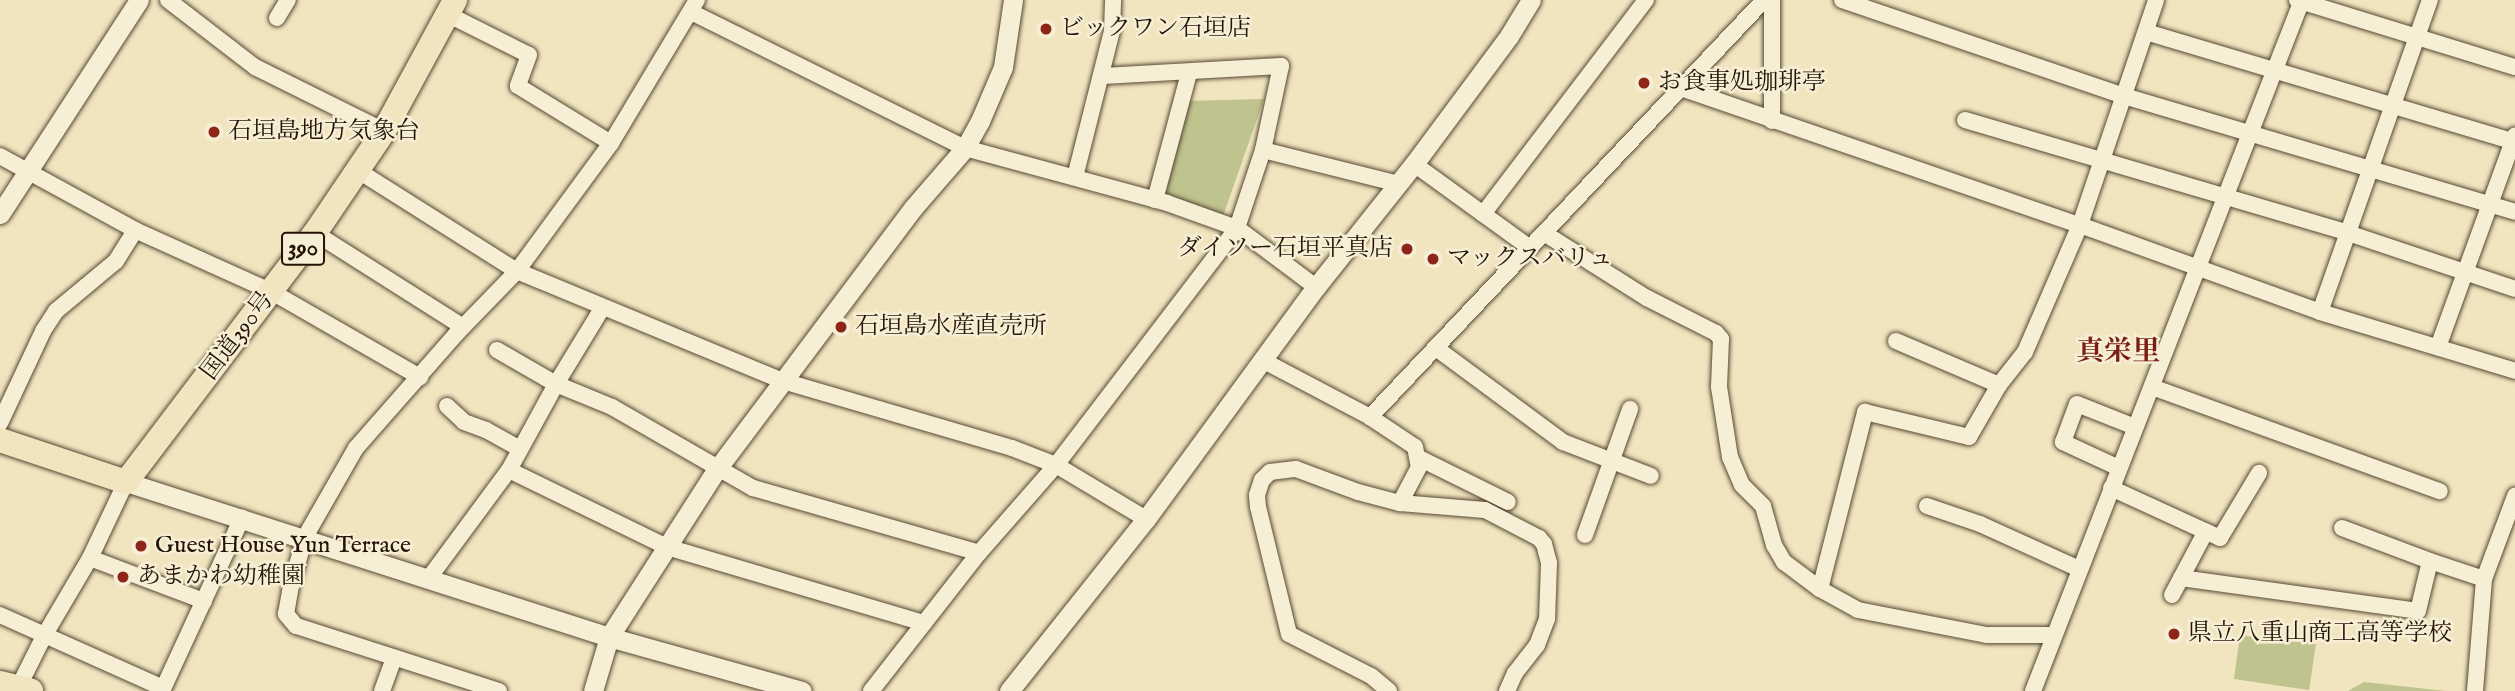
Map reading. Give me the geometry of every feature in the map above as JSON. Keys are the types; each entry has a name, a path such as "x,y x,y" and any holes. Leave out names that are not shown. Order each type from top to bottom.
{"highway":[{"name":"国道390号","path":"126,482 315,233 384,131 452,7"},
{"path":"0,440 126,482"}],"street":[{"path":"0,214 139,0"},
{"path":"167,0 256,67 384,131"},
{"path":"277,18 288,0"},
{"path":"593,691 609,637 717,469 914,208 965,148 980,121 1003,67 1013,0"},
{"path":"1075,177 1112,30 1113,0"},
{"path":"1009,691 1146,519 1317,287 1414,164 1509,36 1531,0"},
{"path":"1483,214 1646,0"},
{"path":"1370,417 1763,0"},
{"path":"1772,0 1772,121"},
{"path":"1842,0 2124,96 2370,172 2515,212"},
{"path":"1820,589 1865,412 1969,437 1999,385 2025,352 2080,225 2156,0"},
{"path":"2033,691 2110,488 2199,269 2300,0 2515,67"},
{"path":"2319,312 2430,0"},
{"path":"499,691 296,626 286,614 305,537 356,448 463,327 517,271 611,143 694,6 965,148 1155,200 1237,228 1317,287"},
{"path":"452,7 529,55 518,86 611,143"},
{"path":"2147,32 2514,140 2488,204 2438,347"},
{"path":"871,691 979,553 1056,466 1237,228 1263,150 1281,66 1102,76"},
{"path":"1155,200 1189,73"},
{"path":"1681,88 2080,225 2319,312 2515,371"},
{"path":"1965,120 2348,233 2515,289"},
{"path":"1263,150 1398,184"},
{"path":"0,156 135,230 272,292 420,377"},
{"path":"1414,164 1530,248"},
{"path":"357,170 517,271 783,381 1012,448 1056,466 1146,519"},
{"path":"0,423 43,331 56,312 116,261 135,230"},
{"path":"315,233 463,327"},
{"path":"1544,233 1647,298 1716,333 1721,339 1719,387 1730,457 1742,485 1763,506 1774,545 1784,562 1820,589 1858,610 1987,635 2054,635"},
{"path":"429,578 509,470 556,384 603,307"},
{"path":"1896,341 1999,385"},
{"path":"1436,348 1563,442 1651,477"},
{"path":"497,350 556,384 612,407 753,488 979,553"},
{"path":"1264,361 1370,417 1415,447 1419,458 1417,474 1400,503"},
{"path":"2152,387 2440,491"},
{"path":"2119,468 2063,442 2077,404 2135,427"},
{"path":"447,406 464,422 486,430 520,449"},
{"path":"1585,536 1630,409"},
{"path":"1419,458 1508,502"},
{"path":"1388,691 1371,676 1289,634 1281,610 1258,495 1262,480 1270,472 1286,468 1296,469 1358,492 1400,503 1485,510 1529,532 1544,544 1549,563 1544,633 1515,673 1507,691"},
{"path":"509,470 667,547 923,623"},
{"path":"2110,488 2220,538 2259,473"},
{"path":"16,687 90,558 126,482 305,537 609,637 802,691"},
{"path":"2475,691 2484,579 2515,496"},
{"path":"1927,506 1980,524 2079,569"},
{"path":"0,615 163,690 242,518"},
{"path":"2342,528 2484,579"},
{"path":"2172,595 2206,531"},
{"path":"90,558 204,600"},
{"path":"2181,578 2418,611 2430,561"},
{"path":"382,691 394,658"}],"green space":[{"path":"1264,99 1222,219 1160,198 1185,101"},
{"path":"2240,635 2316,644 2309,690 2234,679"},
{"path":"2364,682 2446,691 2348,691"}],"place":[{"name":"ビックワン石垣店","path":"1046,29"},
{"name":"お食事処珈琲亭","path":"1644,83"},
{"name":"石垣島地方気象台","path":"214,132"},
{"name":"ダイソー石垣平真店","path":"1407,249"},
{"name":"マックスバリュ","path":"1433,259"},
{"name":"石垣島水産直売所","path":"841,327"},
{"name":"Guest House Yun Terrace","path":"141,546"},
{"name":"あまかわ幼稚園","path":"123,577"},
{"name":"県立八重山商工高等学校","path":"2174,634"}],"district":[{"name":"真栄里","path":"2118,353"}]}
